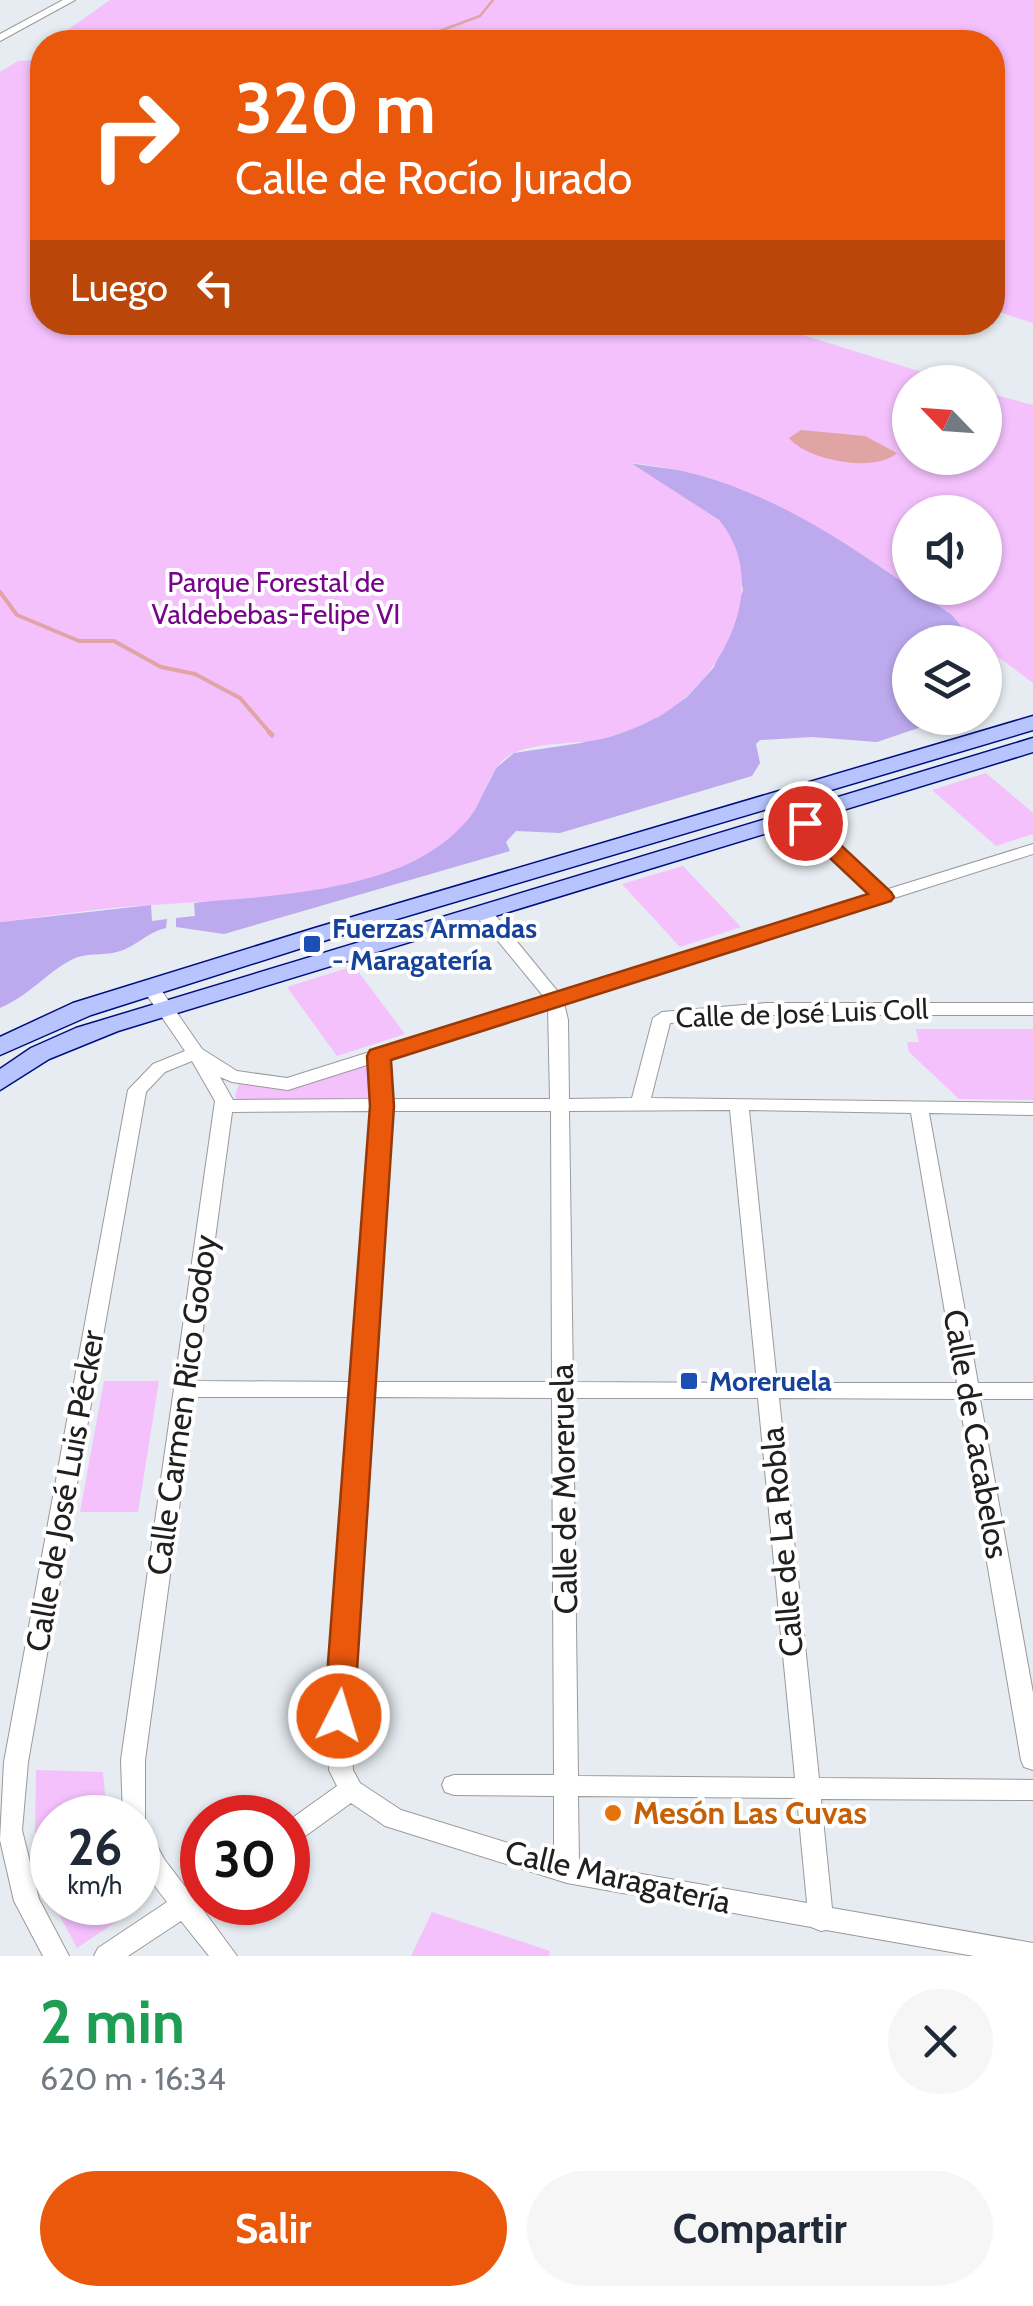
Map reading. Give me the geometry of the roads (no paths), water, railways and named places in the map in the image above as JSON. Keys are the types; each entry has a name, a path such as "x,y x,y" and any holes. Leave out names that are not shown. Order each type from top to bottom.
{"street":[{"path":"2,36 70,0"},
{"path":"0,1082 18,1067 69,1040 159,998 324,932 1033,723"},
{"path":"0,1047 58,1018 386,944 1033,745"},
{"path":"803,815 805,823 883,897"},
{"path":"196,1052 232,1076 280,1084 1033,849"},
{"path":"477,914 488,918 555,1000"},
{"path":"159,998 223,1095 224,1106 739,1104 1033,1110"},
{"name":"Calle de Moreruela","path":"555,1000 561,1106 567,1872"},
{"name":"Calle de José Luis Coll","path":"640,1105 662,1018 766,1009 1033,1009"},
{"name":"Calle de José Luis Pécker","path":"56,1956 27,1901 10,1830 16,1762 137,1090 159,1068 196,1052"},
{"path":"310,1819 351,1790 341,1770 339,1716 382,1106 378,1056"},
{"name":"Calle de La Robla","path":"739,1104 821,1920"},
{"name":"Calle Carmen Rico Godoy","path":"134,1795 133,1760 224,1106"},
{"name":"Calle de Cacabelos","path":"918,1108 1033,1760"},
{"path":"183,1389 1033,1391"},
{"path":"454,1784 1033,1790"},
{"name":"Calle Maragatería","path":"351,1790 394,1818 567,1872 1033,1955"},
{"path":"160,1873 180,1889"},
{"path":"107,1956 180,1908"},
{"path":"207,1925 224,1956"}],"waterway":[{"path":"442,30 480,16 493,0"},
{"path":"0,592 17,615 79,641 114,641 161,667 195,674 240,698 271,734"}],"place":[{"name":"Fuerzas Armadas - Maragatería","path":"312,944"},
{"name":"Moreruela","path":"689,1381"},
{"name":"Mesón Las Cuvas","path":"613,1813"}],"park label":[{"name":"Parque Forestal de Valdebebas-Felipe VI","path":"276,598"}]}
